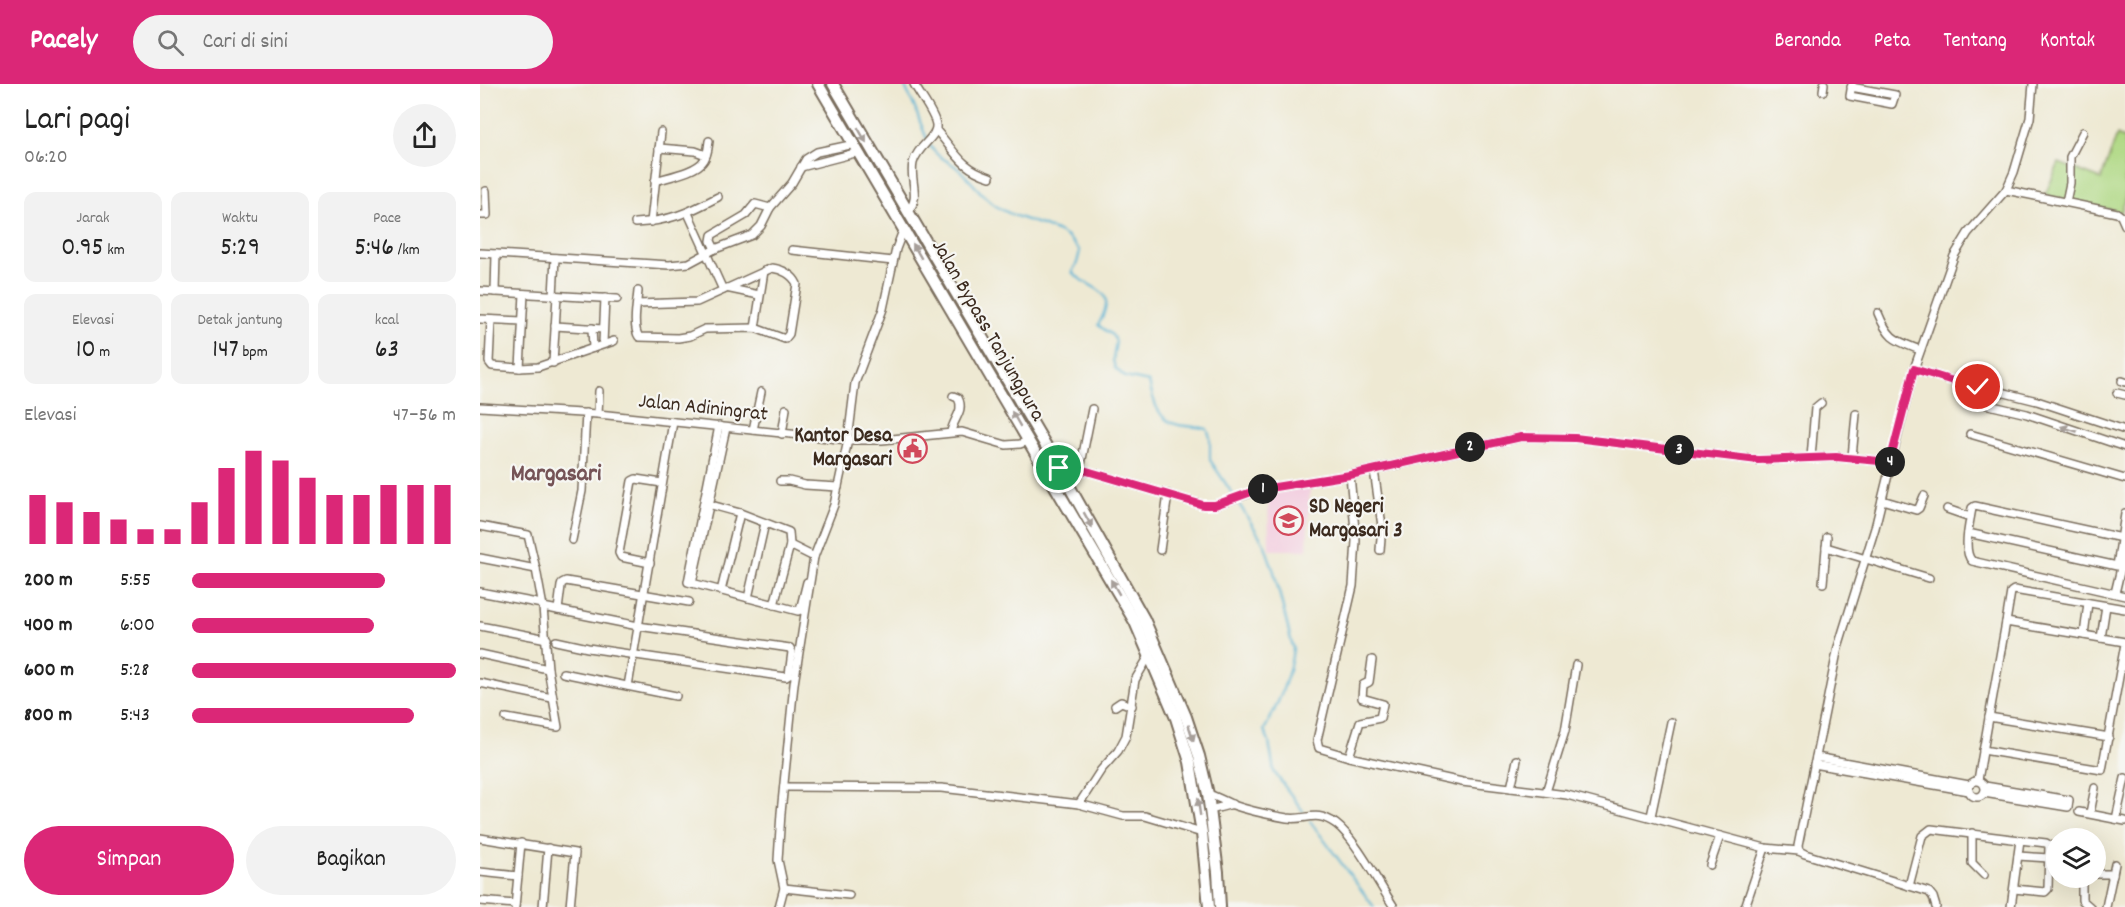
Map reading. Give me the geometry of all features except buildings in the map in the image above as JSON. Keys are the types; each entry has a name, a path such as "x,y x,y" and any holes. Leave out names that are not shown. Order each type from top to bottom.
{"highway":[{"name":"Jalan Bypass Tanjungpura","path":"818,84 1135,622 1176,718 1190,762 1202,833 1209,907"},
{"name":"Jalan Bypass Tanjungpura","path":"832,84 1059,468 1144,619 1186,717 1199,756 1208,794 1220,907"}],"street":[{"path":"914,84 934,118 935,133 960,160 981,174 990,177"},
{"path":"1799,851 1798,846 1838,647 1882,500 1914,369 1947,271 1957,250 1968,233 2006,190 2021,153 2030,118 2033,84"},
{"path":"1852,86 1894,95 1892,104 1850,96 1852,86"},
{"path":"651,222 661,132"},
{"path":"2066,202 2070,183 2070,157 2083,132"},
{"path":"907,212 914,203 913,161 917,151 935,133"},
{"path":"655,181 683,173 700,165 706,155 709,141"},
{"path":"659,148 695,151 706,155"},
{"path":"480,253 669,265 689,262 752,235 761,226 770,208 792,183 801,166 857,148"},
{"path":"2006,190 2117,213 2125,225"},
{"path":"480,215 487,215 486,191"},
{"path":"635,223 651,222 688,213 718,197"},
{"path":"715,249 711,241 712,235 746,215 755,204 770,208"},
{"path":"688,213 725,289"},
{"path":"723,427 692,583 800,611 813,556 828,525 838,487 848,440 855,382 883,309 893,261 904,228"},
{"path":"792,250 893,261"},
{"path":"495,292 496,254"},
{"path":"553,363 555,258"},
{"path":"637,304 697,302 775,268 793,277 796,281 789,334 785,339 755,328 705,329 690,336 678,338 639,337 636,332 637,304 638,291"},
{"path":"755,328 764,271"},
{"path":"725,289 759,295"},
{"path":"480,291 617,298"},
{"path":"520,368 524,294"},
{"path":"603,344 605,298"},
{"path":"1878,313 1887,334 1895,340 1920,350"},
{"path":"480,319 522,321"},
{"path":"491,320 490,364 520,368 553,363 614,341"},
{"path":"555,326 603,329"},
{"path":"592,328 593,348"},
{"path":"1914,369 1976,388 1985,388 2037,401 2125,430"},
{"path":"1976,388 1973,399 1976,402 2027,414 2125,447"},
{"path":"598,414 599,391"},
{"path":"753,430 761,392"},
{"path":"951,432 952,423 960,412 961,406 958,398 953,396"},
{"path":"1811,458 1815,408 1821,403"},
{"name":"Jalan Adiningrat","path":"480,406 598,414 848,440 882,440 951,432 972,434 1006,445 1028,441"},
{"path":"782,434 786,409"},
{"path":"1080,469 1092,409"},
{"path":"572,540 582,491 586,413"},
{"path":"1852,458 1856,414"},
{"path":"628,686 673,422"},
{"path":"1970,434 2125,479"},
{"path":"1059,468 1080,469 1203,505 1215,505 1275,487 1350,475 1521,437 1575,438 1758,460 1852,458 1890,462"},
{"path":"1374,470 1382,526 1380,550"},
{"path":"1350,475 1356,541 1353,586 1317,743 1319,748 1349,757 1462,782 1567,795 1765,848 1799,851 1929,892 1936,907"},
{"path":"650,563 621,557 619,553 632,481 636,479 662,483"},
{"path":"780,482 794,482 816,487 838,487"},
{"path":"1160,550 1168,494"},
{"path":"1882,500 1916,510 1924,496"},
{"path":"707,504 787,530 791,536 774,605"},
{"path":"2123,542 1977,506 1972,508 1967,553 1972,561 2125,596"},
{"path":"1947,509 1970,518"},
{"path":"721,591 740,513"},
{"path":"2115,593 2125,514"},
{"path":"748,598 765,523"},
{"path":"480,526 528,535 543,606 548,669 558,727 506,718"},
{"path":"1968,533 2119,566"},
{"path":"1824,583 1827,537"},
{"path":"790,545 813,556"},
{"path":"1826,547 1929,578"},
{"path":"2119,566 2125,551"},
{"path":"778,907 784,888 778,856 794,684 813,556"},
{"path":"480,558 536,569"},
{"path":"558,610 563,581 689,602"},
{"path":"1984,790 2069,800 2068,807 1984,790 1978,780 2012,590 2125,609"},
{"path":"480,592 638,626 790,648 792,652 789,675 786,677 633,655 556,641"},
{"path":"2084,635 2088,603"},
{"path":"2101,638 2106,606"},
{"path":"1983,750 2101,771 2109,737 2125,643 2006,622"},
{"path":"480,626 547,639"},
{"path":"480,654 548,669"},
{"path":"1079,804 1101,770 1118,751 1126,736 1135,680 1149,656"},
{"path":"1349,757 1360,722 1382,716 1383,704 1362,698 1363,685 1369,682 1372,660"},
{"path":"1546,792 1564,731 1576,665"},
{"path":"562,673 676,696"},
{"path":"480,683 552,698"},
{"path":"1115,706 1121,702 1132,706"},
{"path":"1989,717 2109,737"},
{"path":"1651,816 1671,722"},
{"path":"1511,788 1517,760"},
{"path":"1815,760 1969,788 1975,797 1981,796 1984,790"},
{"path":"2115,819 2125,778"},
{"path":"1969,788 1973,781 1978,780"},
{"path":"784,787 941,788 1079,804 1123,816 1145,816 1158,819 1202,833"},
{"path":"2090,813 2095,788"},
{"path":"1208,794 1233,804 1288,818 1317,816 1337,825 1353,844 1394,907"},
{"path":"1210,810 1233,804"},
{"path":"2079,812 2125,821"},
{"path":"1909,886 1924,833 1936,828 2046,843"},
{"path":"1972,833 1972,863 1984,875"},
{"path":"1710,865 1720,836"},
{"path":"480,838 573,852 576,855 570,907"},
{"path":"2011,907 2020,840"},
{"path":"480,901 515,906 521,843"},
{"path":"543,907 548,848"},
{"path":"1744,907 1765,848"},
{"path":"2018,856 2046,858"},
{"path":"2106,907 2115,864"},
{"path":"480,872 518,876"},
{"path":"2106,874 2113,874"},
{"path":"784,888 849,895"},
{"path":"2014,889 2047,891 2047,888"},
{"path":"2082,888 2082,900 2090,907"}],"shaded area":[{"name":"SD Negeri Margasari 3","path":"1310,486 1307,550 1269,550 1268,491"}],"green space":[{"path":"2117,135 2125,139 2125,201 2121,212 2045,195 2059,163 2101,179"}],"waterway":[{"path":"903,84 927,139 937,154 961,171 996,206 1013,215 1059,232 1080,251 1072,272 1105,296 1104,312 1098,325 1112,335 1116,341 1113,360 1115,368 1125,377 1149,382 1155,403 1166,420 1179,425 1207,429 1210,437 1210,460 1234,496"},
{"path":"1237,501 1264,543 1274,572 1293,648 1283,690 1264,730 1269,742 1274,772 1303,811"},
{"path":"1310,821 1374,907"}],"place":[{"name":"Kantor Desa Margasari","path":"913,449"},
{"name":"SD Negeri Margasari 3","path":"1288,520"}],"district":[{"name":"Margasari","path":"556,475"}],"route":[{"path":"1059,468 1080,469 1203,505 1215,505 1257,490 1350,475 1521,437 1575,438 1758,460 1836,457 1890,462 1914,369 1978,387"}]}
